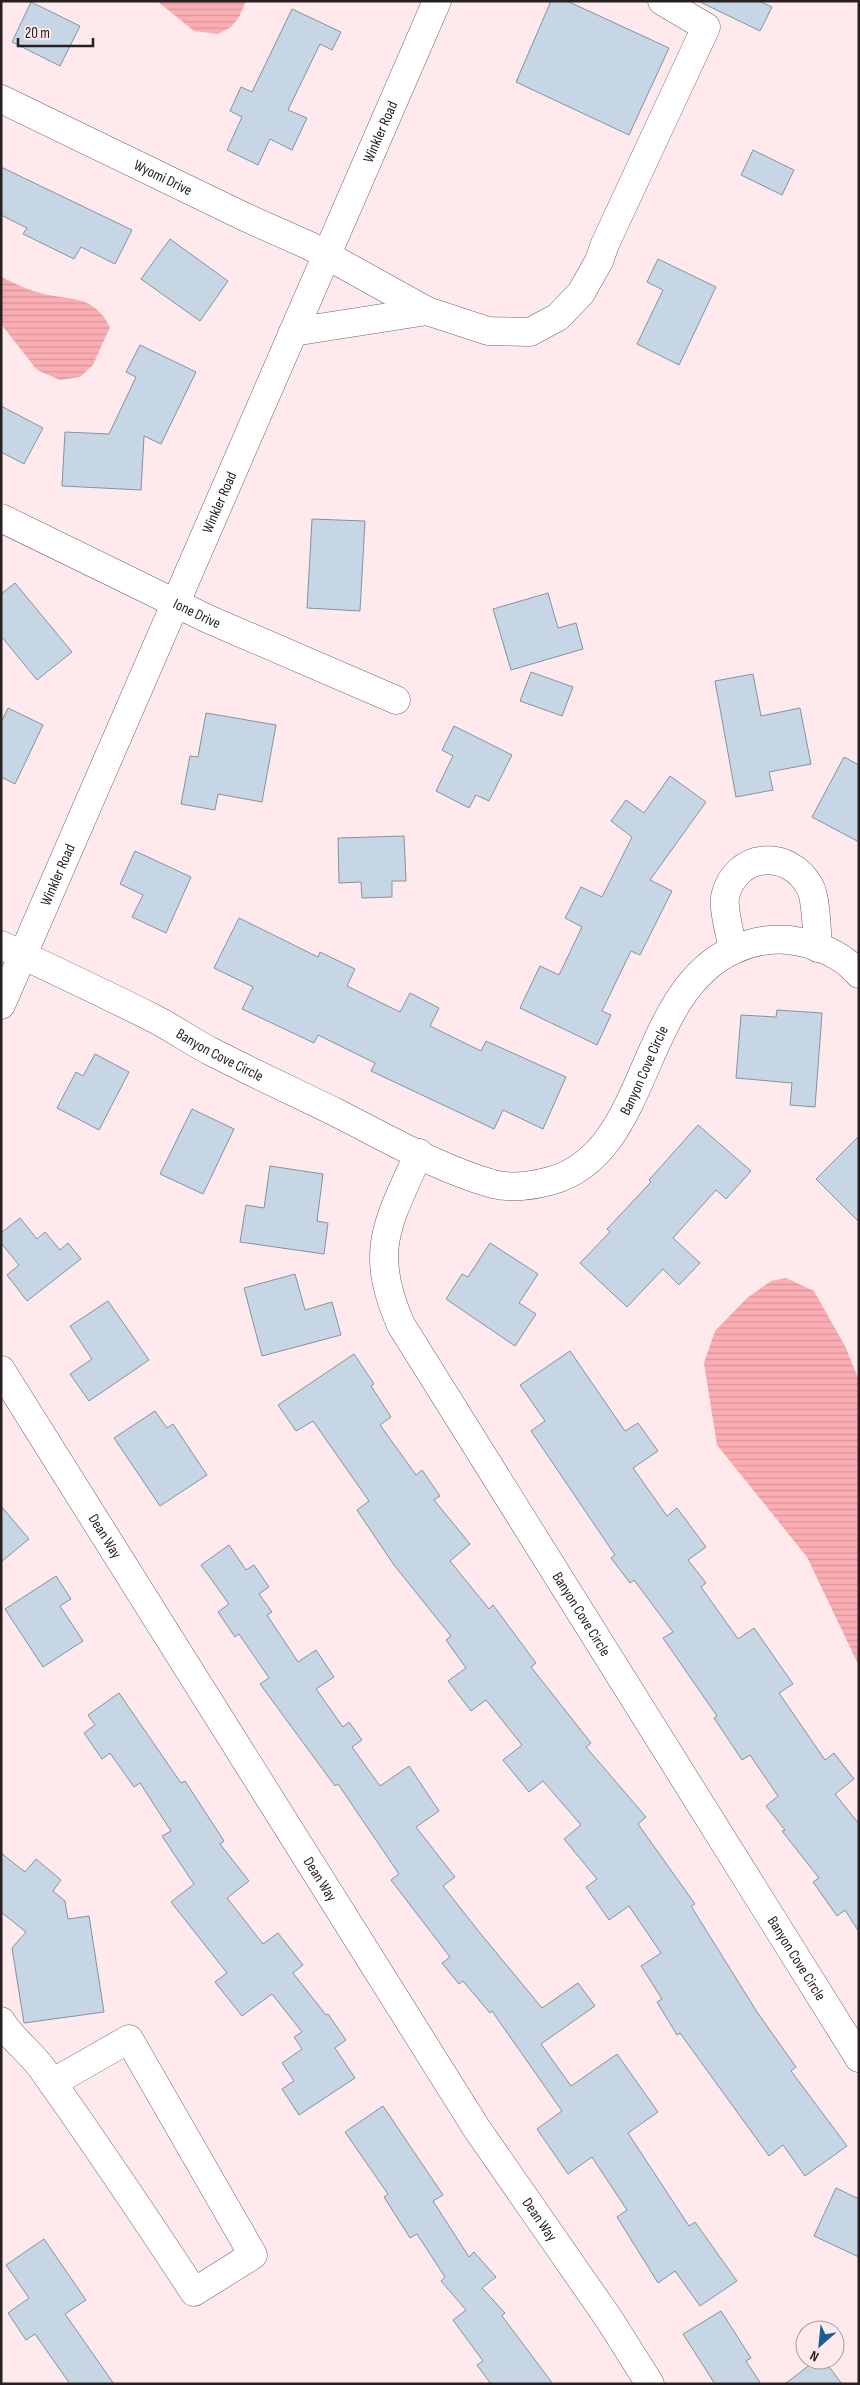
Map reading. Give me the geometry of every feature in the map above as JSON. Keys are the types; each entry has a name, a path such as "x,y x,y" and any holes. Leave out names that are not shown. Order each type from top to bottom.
{"street":[{"name":"Winkler Road","path":"1,1005 12,950 176,602 437,1"},
{"name":"Wyomi Drive","path":"1,99 326,255 340,265 427,311 488,332 530,332 558,317 581,294 599,262 604,244 706,28 662,1"},
{"path":"293,332 427,311"},
{"name":"Ione Drive","path":"1,518 176,602 396,700"},
{"path":"733,950 725,899 731,882 750,862 773,859 800,872 811,889 818,948"},
{"name":"Banyon Cove Circle","path":"12,950 156,1020 210,1051 468,1176 496,1185 523,1187 553,1180 578,1170 601,1150 615,1128 681,996 698,974 721,956 748,944 777,939 804,942 831,953 859,974"},
{"name":"Banyon Cove Circle","path":"419,1153 391,1216 384,1244 383,1272 390,1300 401,1325 859,2058"},
{"name":"Dean Way","path":"1,1370 476,2129 609,2319 650,2384"},
{"path":"1,2021 52,2083 122,2182 194,2292 253,2255 129,2039 52,2083"}],"shaded area":[{"path":"157,1 246,1 239,17 231,27 218,34 194,31"},
{"path":"1,277 32,291 87,303 96,308 103,316 110,327 93,365 80,377 60,380 37,370 1,324"},
{"path":"786,1278 814,1291 846,1348 859,1381 859,1666 807,1557 717,1445 704,1363 715,1331 747,1298 771,1281"}],"building":[{"path":"551,1 567,1 669,48 629,135 516,82"},
{"path":"698,1 759,1 772,7 760,31"},
{"path":"31,2 80,26 60,66 12,42"},
{"path":"292,9 341,32 332,50 320,44 288,110 307,118 292,150 270,139 258,165 227,150 242,117 230,111 241,87 252,92"},
{"path":"753,150 794,170 782,195 741,175"},
{"path":"1,167 132,230 115,264 81,247 74,259 23,234 27,228 1,215"},
{"path":"170,239 228,281 200,321 141,279"},
{"path":"658,259 716,287 679,365 637,344 663,290 647,282"},
{"path":"140,345 196,372 161,444 144,436 141,490 62,486 65,432 109,434 136,377 126,372"},
{"path":"1,406 43,428 24,464 1,452"},
{"path":"312,519 365,521 360,611 307,608"},
{"path":"15,583 72,652 37,680 1,636 1,594"},
{"path":"548,593 558,628 576,623 583,649 511,670 493,609"},
{"path":"531,672 573,687 562,716 520,701"},
{"path":"753,674 761,716 800,708 811,764 769,772 773,790 736,797 715,681"},
{"path":"8,708 43,725 15,784 1,777 1,723"},
{"path":"206,713 276,725 262,802 218,794 215,810 181,804 190,756 198,757"},
{"path":"454,726 512,755 489,801 476,795 469,808 436,791 453,756 442,750"},
{"path":"844,757 859,765 859,842 812,817"},
{"path":"670,776 706,802 650,880 672,891 640,955 631,951 602,1011 611,1015 597,1045 520,1008 540,966 559,975 582,927 565,918 581,887 602,897 632,837 611,821 626,800 644,813"},
{"path":"404,836 406,881 392,881 392,897 362,898 361,882 339,883 338,838"},
{"path":"135,851 191,877 166,933 132,917 143,895 120,884"},
{"path":"239,918 318,957 320,952 355,969 347,986 400,1012 410,993 439,1008 430,1026 481,1051 486,1041 566,1077 543,1129 503,1110 494,1129 371,1071 375,1063 318,1035 314,1043 242,1009 253,987 214,968"},
{"path":"777,1010 822,1013 815,1107 790,1105 792,1083 736,1078 741,1015 776,1017"},
{"path":"95,1054 129,1072 99,1130 57,1108 76,1072 83,1076"},
{"path":"192,1109 234,1129 203,1194 160,1174"},
{"path":"698,1125 751,1171 726,1199 716,1190 673,1238 700,1263 679,1285 663,1269 627,1307 580,1263 610,1232 607,1229 651,1182 649,1180"},
{"path":"859,1136 859,1222 816,1179"},
{"path":"270,1166 323,1174 317,1221 328,1223 324,1254 240,1242 246,1205 264,1208"},
{"path":"20,1218 37,1239 45,1232 60,1250 68,1243 81,1259 27,1301 7,1275 19,1265 1,1243 1,1233"},
{"path":"490,1243 538,1274 519,1303 536,1314 515,1346 446,1299 462,1274 468,1277"},
{"path":"295,1274 305,1310 332,1302 341,1335 262,1356 244,1288"},
{"path":"108,1301 149,1360 89,1401 70,1374 92,1359 70,1326"},
{"path":"570,1351 625,1431 638,1423 658,1451 633,1468 667,1516 677,1508 706,1547 688,1560 706,1583 701,1587 738,1639 754,1628 793,1684 779,1693 825,1760 834,1753 854,1779 835,1794 859,1824 859,1932 845,1910 837,1916 813,1882 819,1878 782,1831 785,1830 766,1806 778,1796 750,1755 742,1760 714,1718 717,1716 663,1638 673,1632 634,1580 630,1583 611,1558 615,1555 531,1431 545,1421 520,1385"},
{"path":"354,1354 374,1384 371,1386 391,1417 380,1425 416,1475 422,1470 440,1496 434,1500 470,1544 450,1561 489,1609 493,1605 536,1663 531,1667 591,1743 586,1747 646,1817 638,1824 695,1904 691,1906 757,2012 796,2067 791,2071 847,2146 805,2176 783,2145 769,2156 680,2033 677,2035 657,2002 662,1999 641,1966 661,1953 629,1906 609,1920 586,1887 597,1879 564,1839 581,1825 543,1781 529,1792 503,1760 522,1745 486,1700 471,1711 448,1681 466,1668 446,1640 451,1636 394,1565 357,1510 369,1501 313,1421 296,1431 278,1405"},
{"path":"155,1411 167,1428 173,1424 207,1475 160,1506 114,1438"},
{"path":"1,1506 29,1539 1,1562"},
{"path":"229,1545 246,1570 254,1565 269,1587 259,1594 272,1612 267,1615 298,1662 316,1650 334,1677 316,1689 343,1727 349,1722 362,1740 352,1747 380,1786 409,1766 439,1811 416,1827 455,1877 443,1886 480,1933 542,2008 578,1983 595,2006 541,2044 571,2086 617,2054 658,2112 628,2133 689,2226 695,2222 737,2281 700,2306 675,2271 658,2283 617,2217 627,2210 592,2157 568,2174 537,2129 562,2111 492,2011 490,2013 463,1981 459,1984 442,1963 450,1957 391,1880 399,1874 338,1784 335,1786 260,1684 269,1678 239,1634 235,1637 218,1612 229,1604 201,1565"},
{"path":"56,1576 71,1599 60,1606 83,1641 43,1667 5,1609"},
{"path":"119,1693 181,1783 185,1781 224,1841 220,1844 249,1881 227,1898 263,1944 278,1933 303,1965 293,1973 326,2015 328,2014 346,2040 335,2048 355,2078 299,2115 282,2089 294,2081 282,2063 302,2049 294,2037 302,2032 272,1994 242,2016 215,1982 227,1973 171,1902 194,1884 162,1836 171,1831 140,1783 134,1787 110,1753 102,1759 84,1733 95,1725 88,1715"},
{"path":"1,1853 25,1872 36,1859 61,1880 53,1891 65,1901 68,1919 89,1916 104,2012 24,2023 12,1948 26,1932 1,1912"},
{"path":"383,2106 443,2195 433,2201 469,2257 474,2252 496,2277 482,2288 505,2313 502,2316 553,2384 491,2384 477,2365 483,2361 453,2320 466,2310 441,2281 445,2277 417,2234 410,2238 384,2197 388,2194 345,2132"},
{"path":"836,2188 859,2199 859,2257 814,2236"},
{"path":"44,2239 86,2300 65,2314 114,2384 70,2384 35,2334 26,2340 8,2313 29,2298 6,2265"},
{"path":"721,2311 751,2358 746,2361 761,2384 715,2384 683,2334"},
{"path":"803,2370 832,2370 842,2384 785,2384"}]}
